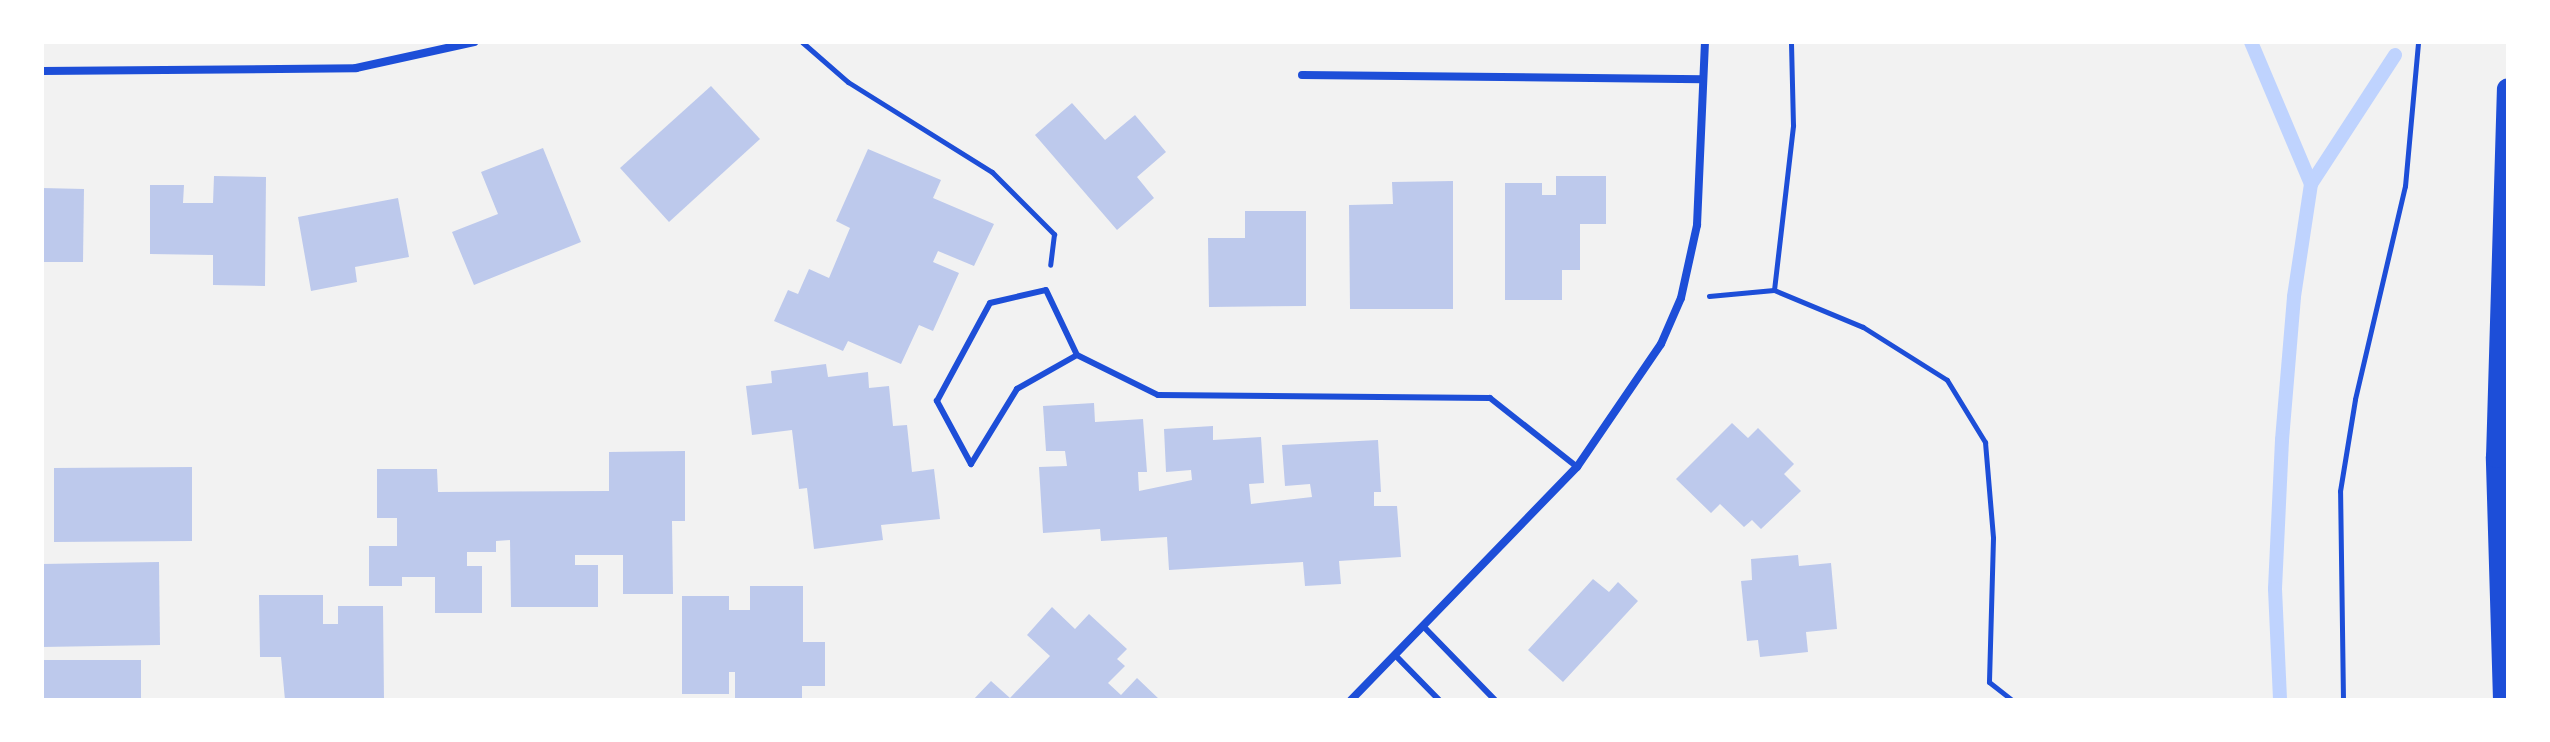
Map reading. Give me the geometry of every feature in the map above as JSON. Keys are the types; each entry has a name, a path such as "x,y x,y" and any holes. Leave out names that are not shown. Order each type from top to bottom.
{"highway":[{"path":"2504,700 2497,457 2508,89"}],"street":[{"path":"42,71 356,68 474,42"},
{"path":"1351,700 1577,467 1661,344 1681,298 1697,225 1705,42"},
{"path":"1302,75 1703,79"}],"lane":[{"path":"1077,355 1017,389 971,464 937,401 990,303 1046,290 1077,355 1158,395 1490,398 1577,467"},
{"path":"1423,626 1495,700"},
{"path":"1395,655 1439,700"}],"path":[{"path":"802,42 848,82 992,172 1054,234 1046,290"},
{"path":"1774,290 1793,125 1791,42"},
{"path":"2343,700 2340,491 2355,399 2405,186 2418,42"},
{"path":"1681,298 1774,290 1863,327 1947,380 1968,408 1985,442 1991,511 1989,682 2012,700"}],"building":[{"path":"711,86 760,139 669,222 620,168"},
{"path":"1072,103 1105,140 1135,115 1166,152 1137,177 1154,198 1117,230 1035,135"},
{"path":"543,148 581,242 474,285 452,232 498,214 481,172"},
{"path":"868,149 941,180 933,198 994,224 974,266 938,251 933,262 959,273 933,331 919,325 901,364 848,341 843,351 774,321 788,290 798,294 809,269 829,278 850,228 836,221"},
{"path":"214,176 266,177 265,286 213,285 213,255 150,254 150,185 184,185 183,203 213,203"},
{"path":"1556,176 1606,176 1606,224 1580,224 1580,270 1562,270 1562,300 1505,300 1505,183 1542,183 1542,195 1556,195"},
{"path":"1453,181 1453,309 1350,309 1349,205 1393,204 1392,182"},
{"path":"42,188 84,189 83,262 42,262"},
{"path":"398,198 409,257 355,267 357,282 311,291 298,217"},
{"path":"1245,211 1306,211 1306,306 1209,307 1208,238 1245,238"},
{"path":"826,364 828,377 868,372 869,388 889,386 893,426 907,425 912,472 934,469 940,519 881,525 883,540 814,549 807,488 799,489 792,430 752,435 746,386 772,383 771,371"},
{"path":"1094,403 1095,422 1143,419 1147,472 1138,472 1139,491 1192,480 1191,470 1166,472 1164,429 1213,426 1213,440 1261,437 1264,483 1249,484 1251,504 1312,497 1310,484 1285,486 1282,445 1378,440 1381,492 1374,492 1374,506 1397,506 1401,557 1339,561 1341,584 1305,586 1303,562 1169,570 1167,537 1101,541 1100,529 1043,533 1039,467 1067,466 1065,451 1046,451 1043,406"},
{"path":"1732,423 1748,438 1758,428 1794,464 1784,474 1801,491 1761,529 1752,520 1744,527 1720,504 1711,513 1676,479"},
{"path":"685,451 685,521 672,521 673,594 623,594 623,555 575,555 575,565 598,565 598,607 511,607 510,540 496,541 496,552 467,552 467,566 482,566 482,613 435,613 435,577 402,577 402,586 369,586 369,546 397,546 397,518 377,518 377,469 437,469 438,492 609,491 609,452"},
{"path":"192,467 192,541 54,542 54,468"},
{"path":"1798,555 1799,566 1831,563 1837,629 1806,632 1808,652 1760,657 1758,640 1747,641 1741,581 1752,580 1751,559"},
{"path":"159,562 160,645 42,647 42,564"},
{"path":"1593,579 1609,592 1618,582 1638,601 1563,682 1528,650"},
{"path":"750,586 803,586 803,642 825,642 825,686 802,686 802,700 735,700 735,672 729,672 729,694 682,694 682,596 729,596 729,610 750,610"},
{"path":"259,595 323,595 323,624 338,624 338,606 383,606 384,700 285,700 281,657 260,657"},
{"path":"1052,607 1075,629 1089,614 1127,649 1117,659 1125,666 1108,683 1121,695 1137,678 1160,700 973,700 991,681 1010,698 1050,656 1027,635"},
{"path":"42,660 141,660 141,700 42,700"}],"waterway":[{"path":"2251,42 2311,184 2294,297 2282,440 2275,589 2280,700"},
{"path":"2311,184 2395,55"}]}
